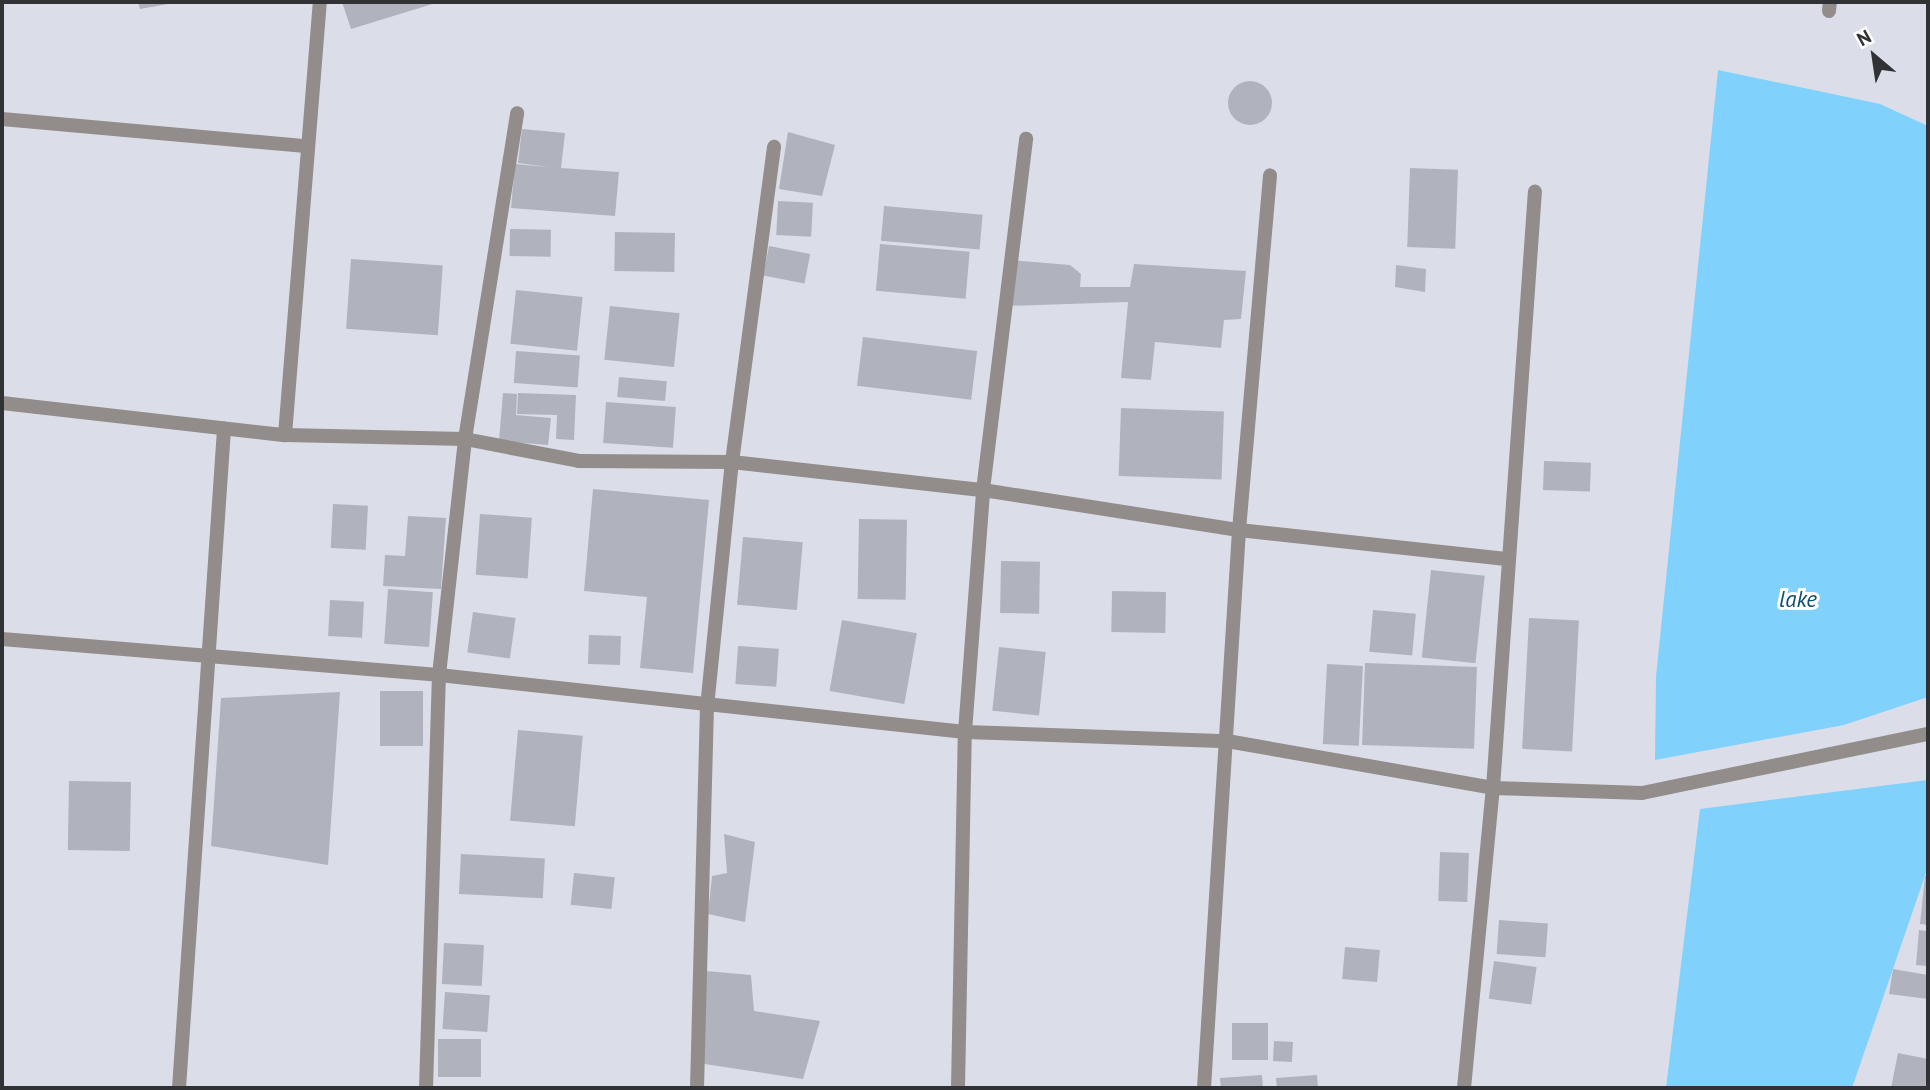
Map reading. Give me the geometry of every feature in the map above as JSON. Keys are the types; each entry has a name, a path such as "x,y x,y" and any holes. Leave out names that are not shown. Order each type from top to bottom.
{"street":[{"path":"285,435 306,146 320,2"},
{"path":"426,1088 439,675 465,439 517,113"},
{"path":"2,118 306,146"},
{"path":"958,1088 965,732 983,490 1026,139"},
{"path":"697,1088 707,706 732,462 774,147"},
{"path":"1204,1088 1239,530 1270,174"},
{"path":"1464,1088 1493,788 1535,191"},
{"path":"2,403 285,435 465,439 579,461 732,462 983,490 1239,530 1508,559"},
{"path":"179,1088 224,429"},
{"path":"2,639 439,675 965,732 1227,741 1493,788 1642,793 1928,734"}],"water":[{"name":"lake","path":"1718,70 1880,104 1928,126 1928,697 1844,725 1655,760 1656,677"},
{"path":"1928,780 1928,867 1852,1088 1666,1088 1700,809"}],"building":[{"path":"138,2 173,2 174,3 140,9"},
{"path":"342,2 439,2 351,29"},
{"path":"1250,81 1265,88 1272,103 1265,118 1250,125 1235,118 1228,103 1235,88"},
{"path":"522,129 565,133 561,168 619,172 615,216 511,208 515,164 549,167 518,163"},
{"path":"788,132 835,145 822,196 779,189"},
{"path":"1410,168 1458,170 1455,249 1407,247"},
{"path":"778,201 813,203 811,237 776,235"},
{"path":"884,206 983,215 980,249 881,241"},
{"path":"510,229 551,230 551,257 510,256"},
{"path":"615,232 675,233 674,272 614,271"},
{"path":"880,244 970,252 966,299 876,291"},
{"path":"769,246 810,254 805,283 763,275"},
{"path":"351,259 443,265 438,335 346,329"},
{"path":"1011,260 1070,265 1081,274 1080,287 1130,287 1134,264 1246,271 1241,319 1224,320 1221,348 1155,342 1151,380 1121,378 1128,302 1006,306"},
{"path":"1396,265 1426,269 1425,292 1395,287"},
{"path":"516,290 583,297 577,351 510,344"},
{"path":"610,306 680,313 674,367 604,360"},
{"path":"863,337 977,351 971,400 857,386"},
{"path":"516,351 580,355 578,387 514,383"},
{"path":"619,377 667,381 665,401 617,397"},
{"path":"503,393 517,394 516,415 551,418 548,445 499,441"},
{"path":"518,393 576,395 574,440 556,439 557,415 517,414"},
{"path":"606,402 676,407 673,448 603,443"},
{"path":"1121,408 1224,412 1222,480 1119,476"},
{"path":"1544,461 1591,463 1590,492 1543,490"},
{"path":"593,489 709,500 693,673 640,668 647,597 584,591"},
{"path":"333,504 368,506 366,550 331,548"},
{"path":"480,514 532,518 528,578 476,575"},
{"path":"408,516 446,518 441,589 383,586 385,555 405,556"},
{"path":"859,519 907,520 906,600 858,599"},
{"path":"743,537 803,542 797,610 737,605"},
{"path":"1001,561 1040,562 1039,614 1000,613"},
{"path":"1431,570 1485,576 1476,663 1422,658"},
{"path":"388,589 433,592 429,647 384,644"},
{"path":"1112,591 1166,592 1165,633 1111,632"},
{"path":"330,600 364,602 362,638 328,636"},
{"path":"1373,610 1416,614 1412,656 1369,652"},
{"path":"473,612 516,618 510,659 467,653"},
{"path":"1529,618 1579,621 1572,751 1522,749"},
{"path":"842,620 917,633 904,704 829,691"},
{"path":"589,635 621,636 620,665 588,664"},
{"path":"738,646 779,649 776,687 735,684"},
{"path":"999,647 1046,652 1039,716 992,711"},
{"path":"1365,663 1477,667 1474,749 1362,745"},
{"path":"1327,664 1363,666 1359,746 1323,744"},
{"path":"380,691 423,691 423,746 380,746"},
{"path":"340,692 328,865 211,846 221,698"},
{"path":"518,730 583,736 575,826 510,821"},
{"path":"69,781 131,782 130,851 68,850"},
{"path":"724,834 755,842 745,922 708,914 712,876 727,873"},
{"path":"1440,852 1469,853 1467,902 1438,901"},
{"path":"461,854 545,858 543,898 459,894"},
{"path":"574,873 615,877 611,909 571,905"},
{"path":"1925,876 1928,876 1928,925 1920,924"},
{"path":"1499,920 1548,923 1546,957 1497,954"},
{"path":"1919,930 1928,931 1928,966 1916,965"},
{"path":"444,943 484,945 482,986 442,984"},
{"path":"1345,947 1380,950 1377,982 1342,979"},
{"path":"1494,961 1537,967 1531,1005 1489,999"},
{"path":"1893,969 1928,975 1928,999 1889,994"},
{"path":"706,971 751,975 754,1011 820,1021 803,1079 698,1063"},
{"path":"445,992 490,995 487,1032 442,1029"},
{"path":"1232,1023 1268,1023 1268,1060 1232,1060"},
{"path":"438,1039 481,1039 481,1077 438,1077"},
{"path":"1274,1041 1293,1042 1292,1062 1273,1061"},
{"path":"1898,1053 1928,1059 1928,1088 1891,1088"},
{"path":"1262,1075 1263,1088 1221,1088 1220,1078"},
{"path":"1317,1075 1318,1088 1277,1088 1276,1078"}]}
